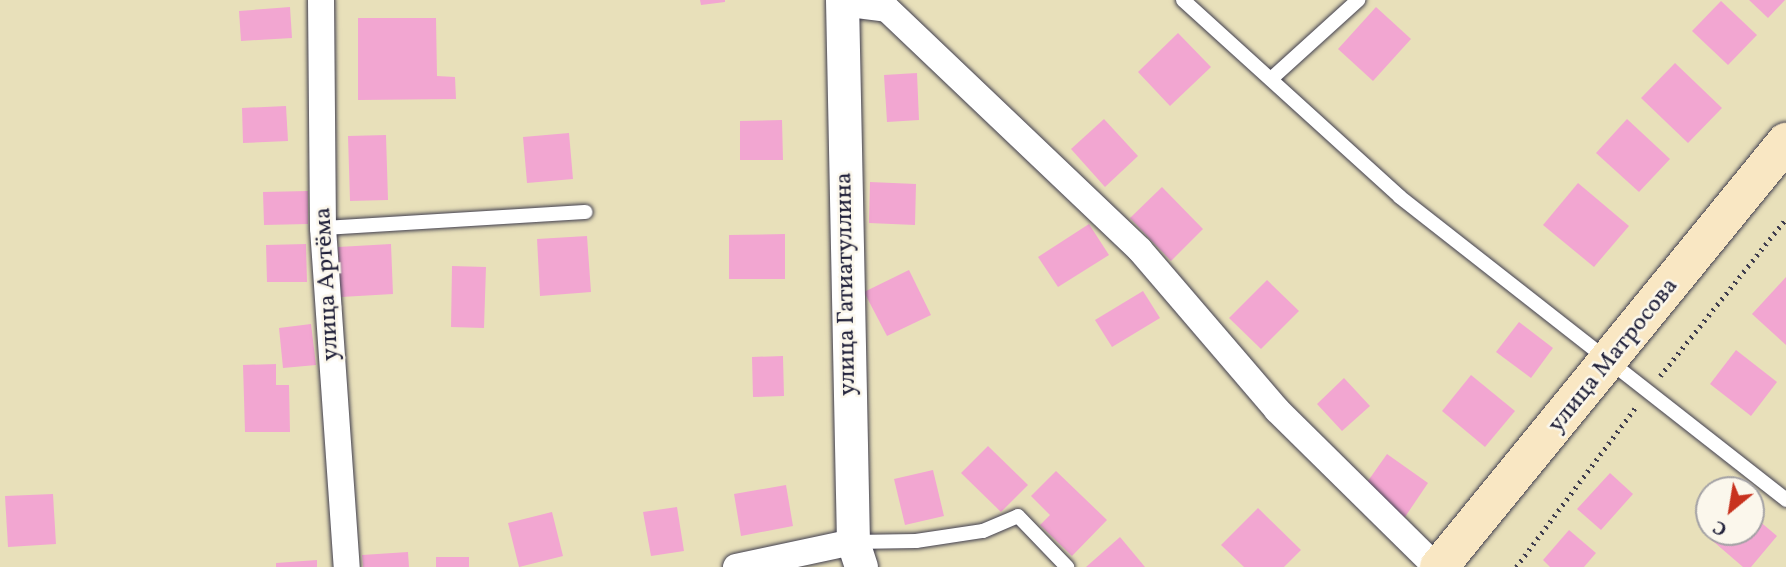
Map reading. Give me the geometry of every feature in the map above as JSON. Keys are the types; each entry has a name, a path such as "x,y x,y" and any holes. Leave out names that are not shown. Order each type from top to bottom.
{"main road":[{"name":"улица Матросова","path":"1438,567 1612,362 1782,154"}],"street":[{"name":"улица Артёма","path":"321,0 323,228 348,567"},
{"name":"улица Гатиатуллина","path":"842,1 857,555"},
{"path":"842,1 887,9 1140,250 1277,410 1438,567"},
{"path":"736,567 857,555"}],"lane":[{"path":"1183,0 1400,197 1786,500"},
{"path":"1271,79 1358,0"},
{"path":"323,228 586,212"},
{"path":"857,555 943,537 1018,516 1067,567"}],"building":[{"path":"700,0 725,0 725,2 701,5"},
{"path":"1749,0 1785,0 1768,18"},
{"path":"1721,1 1757,35 1728,65 1692,31"},
{"path":"290,7 292,38 241,41 239,11"},
{"path":"1376,7 1411,39 1373,81 1338,49"},
{"path":"358,18 436,18 437,76 455,77 456,99 358,100"},
{"path":"1178,33 1211,67 1170,106 1138,72"},
{"path":"1675,63 1722,108 1688,143 1641,98"},
{"path":"917,73 919,120 887,122 884,75"},
{"path":"286,106 288,141 243,143 242,108"},
{"path":"1104,119 1138,156 1105,187 1071,149"},
{"path":"1627,119 1670,159 1639,192 1596,153"},
{"path":"782,120 783,160 740,160 740,121"},
{"path":"569,133 573,179 527,183 523,137"},
{"path":"386,135 388,200 350,201 348,136"},
{"path":"870,182 916,184 915,225 869,223"},
{"path":"1578,183 1629,226 1594,267 1543,225"},
{"path":"1162,187 1203,229 1171,261 1130,218"},
{"path":"308,191 308,224 264,225 263,192"},
{"path":"1089,224 1109,255 1058,287 1038,257"},
{"path":"785,234 785,279 729,279 729,235"},
{"path":"587,236 591,292 540,296 537,239"},
{"path":"306,244 307,282 267,282 266,245"},
{"path":"391,244 393,294 341,297 338,247"},
{"path":"452,266 486,267 484,328 451,327"},
{"path":"909,270 931,315 887,336 864,292"},
{"path":"1786,277 1786,345 1752,314"},
{"path":"1267,280 1299,311 1261,349 1229,318"},
{"path":"1143,291 1160,318 1112,347 1095,320"},
{"path":"1519,322 1553,348 1531,378 1496,352"},
{"path":"311,324 316,365 283,368 279,328"},
{"path":"1736,350 1777,382 1751,416 1710,384"},
{"path":"783,356 784,396 753,397 752,357"},
{"path":"276,364 276,385 289,385 290,432 245,432 243,365"},
{"path":"1471,375 1515,411 1485,447 1442,411"},
{"path":"1344,378 1370,406 1342,431 1317,404"},
{"path":"988,446 1028,485 1001,512 961,473"},
{"path":"1387,454 1428,483 1405,517 1363,488"},
{"path":"933,470 944,516 905,525 894,479"},
{"path":"1056,471 1107,520 1072,556 1040,525 1050,515 1031,496"},
{"path":"1610,473 1633,494 1601,530 1577,509"},
{"path":"786,485 793,526 741,536 734,494"},
{"path":"53,494 56,544 8,547 5,496"},
{"path":"677,507 684,551 651,556 643,512"},
{"path":"1258,508 1301,550 1284,567 1244,567 1221,545"},
{"path":"552,512 563,556 519,567 508,523"},
{"path":"1765,526 1777,536 1751,567 1743,567 1719,546 1765,546"},
{"path":"1569,530 1596,553 1584,567 1550,567 1543,560"},
{"path":"1120,537 1145,567 1086,567"},
{"path":"408,552 409,567 363,567 362,555"},
{"path":"436,557 469,557 469,567 436,567"},
{"path":"317,560 317,567 276,567 276,563"}]}
